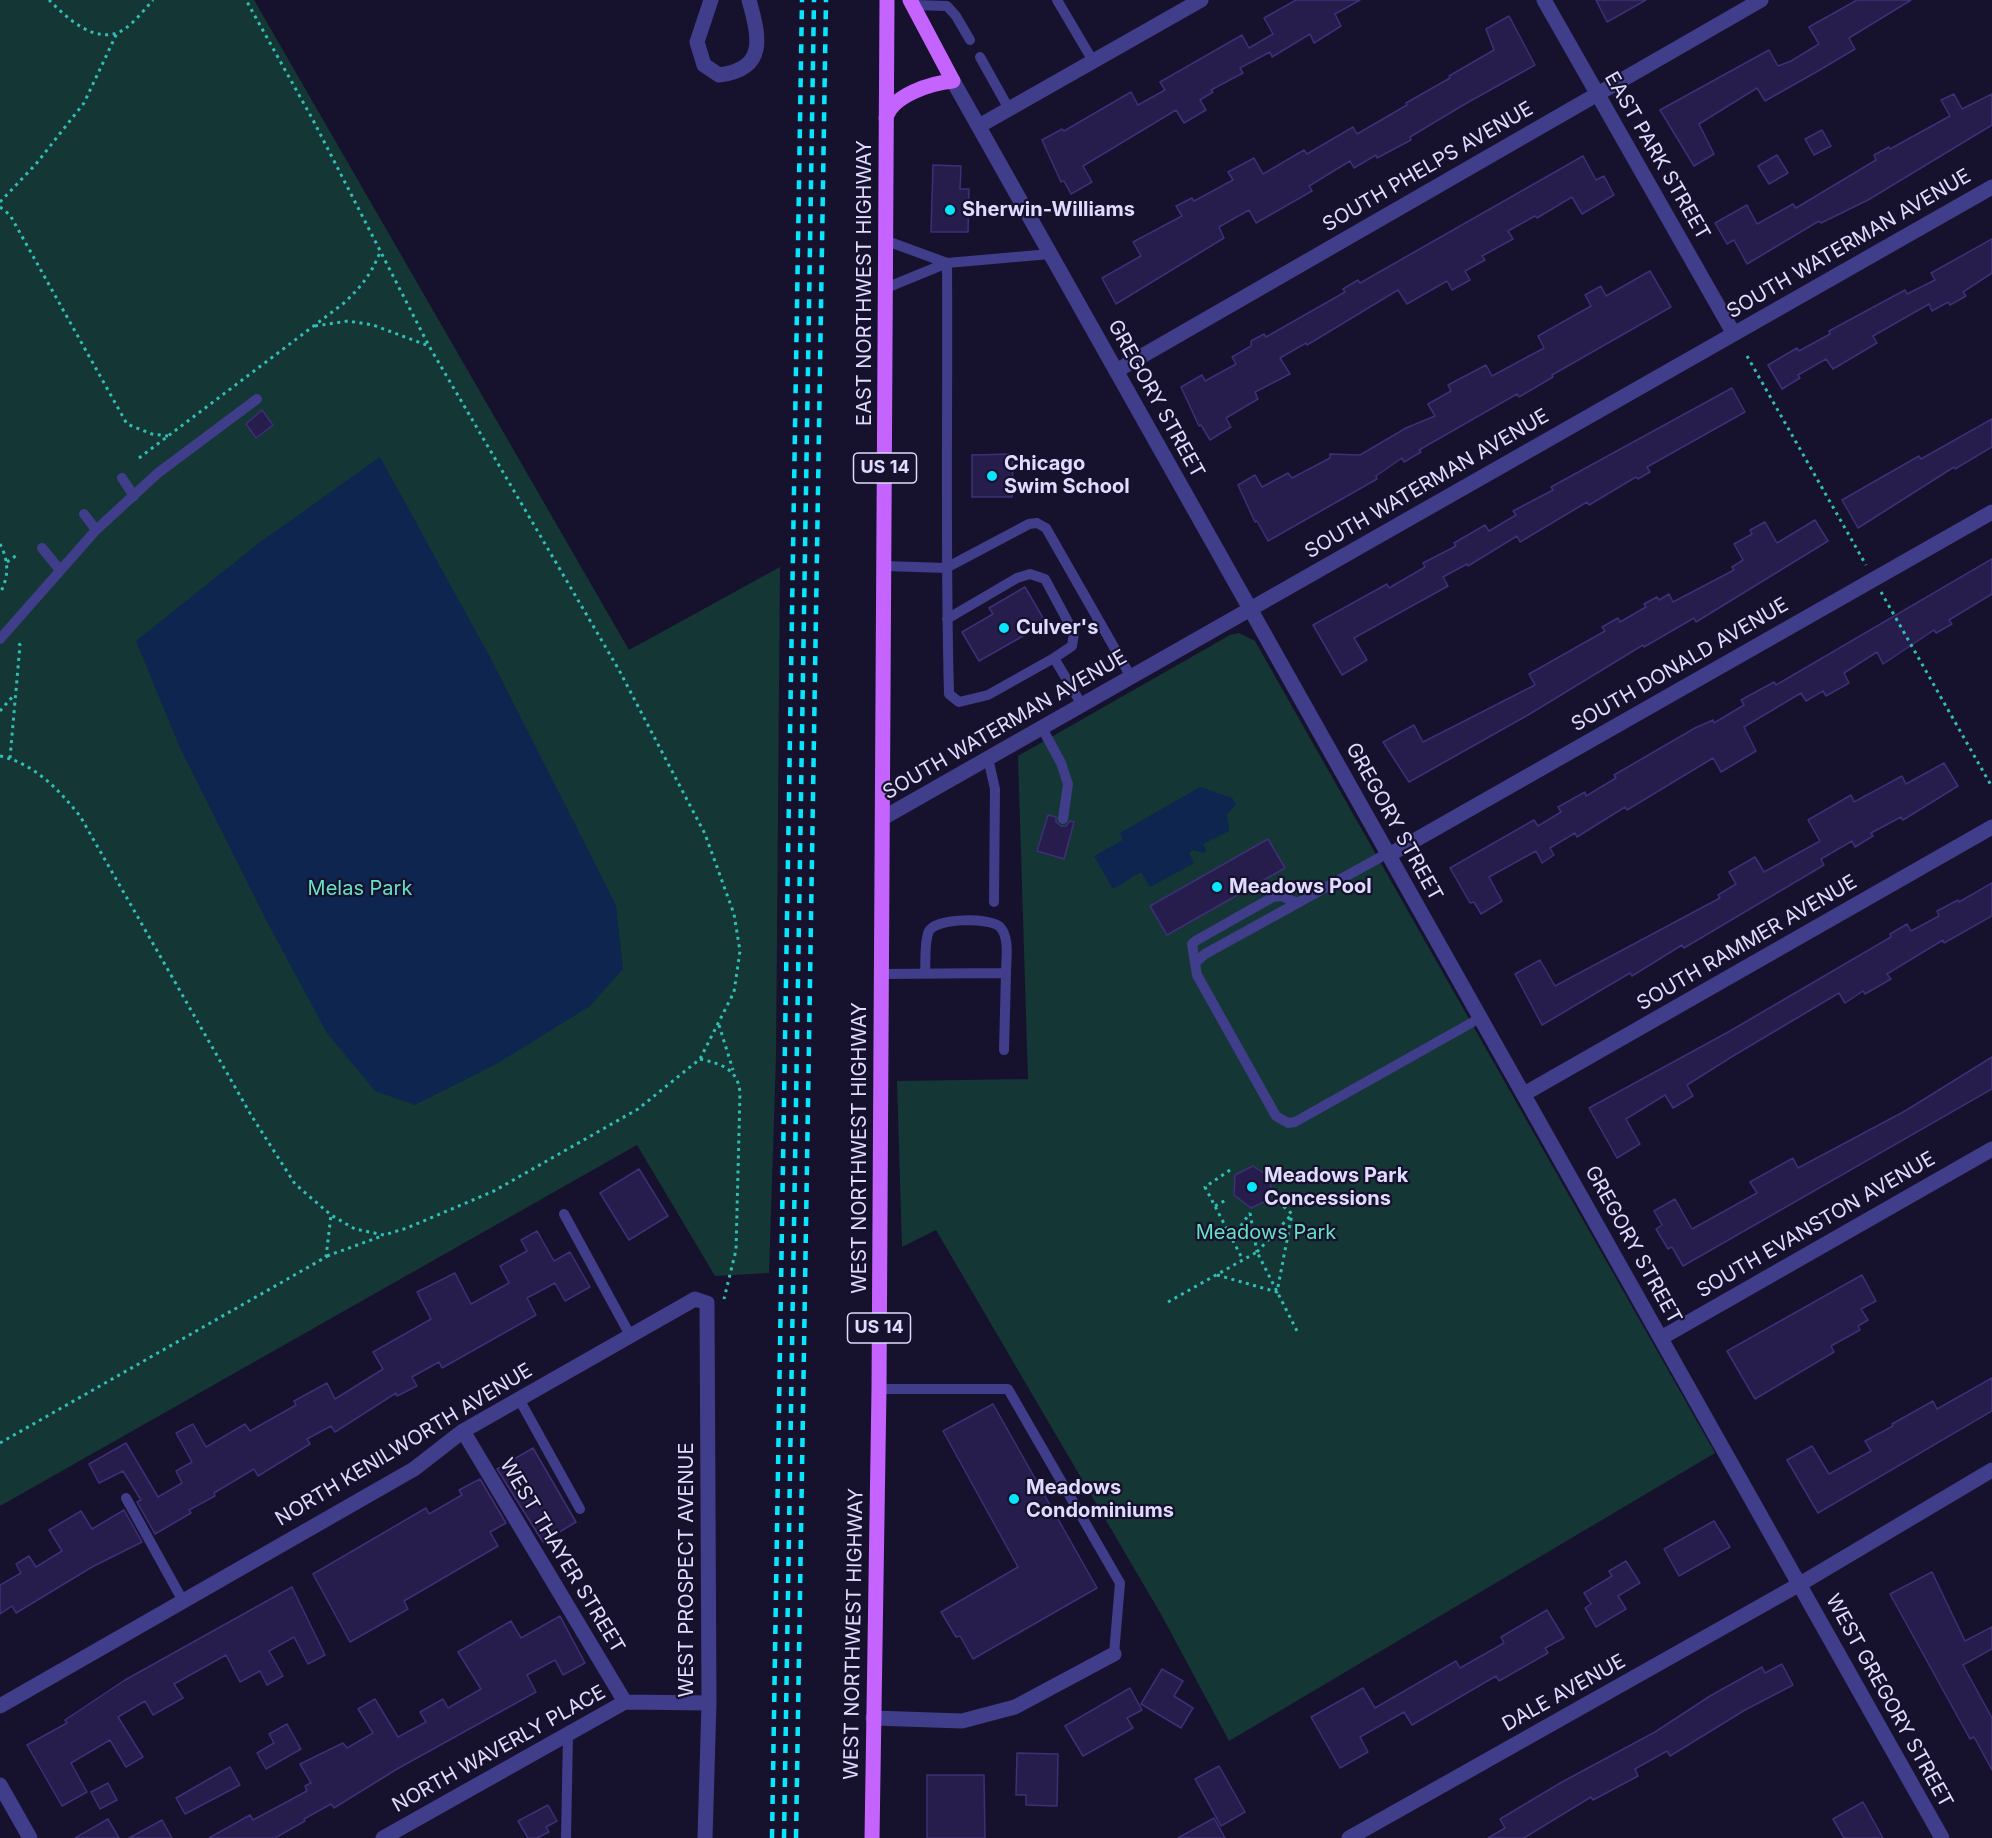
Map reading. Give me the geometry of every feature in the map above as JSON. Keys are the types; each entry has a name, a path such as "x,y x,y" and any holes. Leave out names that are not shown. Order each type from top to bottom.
{"main road":[{"name":"EAST NORTHWEST HIGHWAY","path":"883,818 887,0"},
{"path":"886,118 890,108 903,99 937,83 953,81 912,3"},
{"name":"WEST NORTHWEST HIGHWAY","path":"872,1838 879,1389 883,818"}],"street":[{"path":"711,0 697,42 704,65 719,75 733,74 751,62 758,50 756,26 748,0"},
{"path":"979,126 1201,0"},
{"name":"EAST PARK STREET","path":"1544,0 1734,334"},
{"name":"SOUTH PHELPS AVENUE","path":"1116,371 1761,0"},
{"name":"GREGORY STREET","path":"953,81 1800,1584"},
{"name":"SOUTH WATERMAN AVENUE","path":"883,818 1992,186"},
{"name":"SOUTH DONALD AVENUE","path":"1388,854 1992,512"},
{"name":"SOUTH RAMMER AVENUE","path":"1524,1094 1992,827"},
{"name":"SOUTH EVANSTON AVENUE","path":"1662,1338 1992,1149"},
{"name":"NORTH KENILWORTH AVENUE","path":"0,1706 414,1469 462,1431 630,1335 695,1299 707,1303"},
{"name":"WEST PROSPECT AVENUE","path":"705,1838 708,1703 707,1303"},
{"name":"WEST THAYER STREET","path":"462,1431 625,1702"},
{"name":"DALE AVENUE","path":"1349,1838 1800,1584 1992,1470"},
{"name":"WEST GREGORY STREET","path":"1800,1584 1942,1838"},
{"path":"873,1718 962,1721 1015,1707 1114,1654"},
{"name":"NORTH WAVERLY PLACE","path":"382,1838 625,1702 708,1703"},
{"path":"0,1785 30,1838"}],"lane":[{"path":"1056,0 1093,61"},
{"path":"912,3 946,6 956,16 970,40"},
{"path":"980,57 1009,109"},
{"path":"887,241 947,263"},
{"path":"886,288 947,263 1050,254"},
{"path":"947,263 949,500 946,568 947,619 949,694 959,702 988,695 1072,646 1074,633 1045,579 1030,574 1017,578 947,619"},
{"path":"4,634 96,530 158,473 257,399"},
{"path":"122,478 134,496"},
{"path":"84,514 96,530"},
{"path":"885,566 946,568 1029,524 1037,523 1046,528 1131,677"},
{"path":"42,548 60,570"},
{"path":"1054,658 1082,705"},
{"path":"1042,728 1061,762 1068,784 1063,819"},
{"path":"988,758 995,789 994,902"},
{"path":"1196,963 1205,954 1388,854"},
{"path":"1298,903 1281,896 1273,897 1197,940 1192,944 1191,950 1196,963 1197,975 1276,1116 1288,1123 1295,1122 1480,1018"},
{"path":"925,973 929,932 935,925 943,922 990,921 999,926 1006,938 1004,1050"},
{"path":"882,974 1006,973"},
{"path":"564,1214 630,1335"},
{"path":"879,1389 1008,1389 1120,1583 1114,1654"},
{"path":"519,1399 580,1509"},
{"path":"126,1498 183,1601"},
{"path":"566,1838 568,1734"}],"path":[{"path":"49,0 83,29 104,35 124,30 153,0"},
{"path":"0,1443 326,1257 494,1191 638,1109 700,1059 734,992 740,951 734,914 705,834 614,660 429,346 313,120 246,0"},
{"path":"0,202 36,164 84,103 117,33"},
{"path":"0,207 10,215 127,424 152,434 168,436"},
{"path":"139,458 360,288 373,270 381,252"},
{"path":"313,326 348,321 373,325 429,346"},
{"path":"0,544 8,562 7,577 0,593"},
{"path":"8,562 17,555"},
{"path":"4,634 20,645 10,758"},
{"path":"0,711 14,695"},
{"path":"0,756 10,758 31,769 56,787 80,816 257,1125 295,1184 331,1215 355,1228 384,1236"},
{"path":"719,1025 733,1072"},
{"path":"1230,1170 1205,1187 1243,1260"},
{"path":"1215,1206 1228,1199"},
{"path":"1275,1199 1292,1214"},
{"path":"1232,1238 1250,1213 1257,1252 1297,1331"},
{"path":"1168,1302 1257,1252 1292,1214"},
{"path":"1277,1292 1292,1214"},
{"path":"326,1257 331,1215"},
{"path":"1217,1275 1277,1292"}],"green space":[{"name":"Melas Park","path":"0,0 254,0 629,650 780,567 776,1056 769,1273 715,1276 637,1145 0,1506"},
{"name":"Meadows Park","path":"1239,633 1255,641 1715,1453 1229,1741 1162,1616 936,1230 902,1247 897,1081 1028,1079 1018,756 1230,635"}],"water":[{"path":"380,457 490,657 616,905 623,969 590,1006 498,1063 415,1105 375,1091 327,1033 266,920 180,748 136,641 259,543"},
{"path":"1200,787 1232,798 1236,804 1227,815 1229,831 1203,844 1206,850 1204,853 1193,850 1189,853 1194,863 1150,887 1141,872 1113,889 1094,856 1123,840 1120,833"}],"building":[{"path":"1296,0 1360,0 1335,14 1341,26 1314,43 1310,34 1272,57 1270,52 1240,68 1243,73 1211,90 1213,92 1200,100 1206,110 1184,123 1176,110 1083,166 1092,182 1071,194 1064,181 1061,182 1042,140 1062,129 1064,131 1131,92 1138,105 1165,90 1160,82 1242,35 1249,48 1273,34 1264,18"},
{"path":"1596,0 1646,0 1607,22"},
{"path":"1857,0 1911,0 1849,38 1855,49 1818,71 1765,101 1757,88 1699,124 1714,154 1694,166 1660,110 1769,50 1778,66 1791,61 1819,44 1809,27"},
{"path":"1509,16 1535,65 1465,104 1410,137 1411,140 1377,158 1376,155 1354,168 1350,161 1309,186 1312,191 1256,223 1249,210 1219,227 1224,238 1116,304 1102,278 1141,256 1133,242 1182,216 1176,206 1192,198 1194,201 1233,180 1228,172 1254,158 1263,174 1304,150 1307,154 1353,127 1357,134 1494,50 1486,29"},
{"path":"1954,94 1962,109 1992,94 1992,125 1868,200 1821,223 1819,221 1747,264 1734,240 1727,244 1715,223 1747,205 1757,224 1793,204 1796,208 1876,160 1874,155 1889,147 1890,149 1950,116 1941,100"},
{"path":"1822,130 1831,146 1814,155 1805,139"},
{"path":"1777,155 1788,173 1769,184 1758,166"},
{"path":"1583,156 1596,180 1604,176 1614,195 1582,214 1572,197 1537,218 1535,216 1508,231 1513,239 1482,256 1485,260 1465,271 1470,280 1452,290 1447,281 1407,304 1398,290 1307,345 1306,343 1280,358 1290,374 1255,392 1258,399 1226,418 1231,427 1210,440 1201,425 1199,426 1181,387 1202,375 1205,381 1236,364 1232,357 1251,346 1251,341 1264,334 1266,337 1345,292 1343,289 1358,280 1360,283"},
{"name":"Sherwin-Williams","path":"933,165 961,166 960,189 969,189 968,232 931,232"},
{"path":"1992,239 1992,273 1963,292 1966,296 1932,311 1929,304 1873,336 1877,343 1833,369 1826,359 1798,375 1800,378 1782,389 1768,365 1797,348 1799,351 1830,334 1829,331 1905,290 1907,294 1935,280 1931,273"},
{"path":"1650,271 1671,307 1552,375 1553,377 1519,397 1517,394 1419,450 1421,452 1404,462 1402,458 1376,476 1377,479 1268,541 1257,521 1255,522 1238,485 1255,475 1262,487 1288,473 1292,478 1330,458 1330,454 1360,455 1406,428 1435,416 1428,404 1451,391 1448,385 1486,365 1492,376 1544,348 1538,336 1591,306 1585,295 1601,286 1606,296"},
{"path":"1732,388 1745,412 1647,467 1650,472 1638,479 1636,477 1589,505 1587,502 1520,542 1517,536 1468,566 1467,564 1443,577 1448,586 1354,638 1367,660 1342,675 1313,625 1387,584 1389,588 1425,567 1423,563 1456,546 1454,543 1485,525 1489,531 1516,515 1513,511 1553,490 1551,487"},
{"path":"262,410 273,425 256,438 246,424"},
{"path":"1992,419 1992,447 1955,469 1954,467 1858,528 1842,500 1919,456 1921,459"},
{"name":"Chicago Swim School","path":"1013,454 1012,497 972,497 972,455"},
{"path":"1815,520 1828,541 1696,622 1694,618 1644,647 1643,645 1528,715 1409,782 1383,742 1414,725 1423,742 1535,685 1529,674 1605,631 1602,627 1618,618 1620,622 1646,607 1644,604 1657,597 1659,600 1669,594 1673,602 1734,570 1732,567 1743,560 1734,544 1752,534 1750,530 1765,522 1777,543"},
{"path":"1992,559 1992,594 1949,620 1952,624 1936,633 1934,630 1883,664 1877,652 1844,673 1849,683 1826,696 1823,691 1806,701 1801,693 1744,727 1756,751 1721,772 1713,758 1627,810 1625,807 1577,837 1575,833 1550,848 1554,855 1542,863 1536,851 1489,877 1502,901 1481,914 1474,902 1470,903 1450,868 1534,820 1538,826 1561,812 1558,807 1585,792 1586,796 1616,778 1614,775 1695,728 1713,720 1714,723 1744,705 1741,700 1774,682 1776,685"},
{"name":"Culver's","path":"1025,587 1046,623 979,661 962,632 993,614 989,608"},
{"path":"1944,763 1958,786 1903,820 1901,817 1871,833 1873,836 1855,847 1852,841 1821,859 1824,865 1684,948 1682,945 1632,976 1630,973 1542,1025 1515,974 1540,960 1555,986 1720,898 1718,895 1736,884 1729,872 1755,857 1764,872 1820,841 1808,820 1851,795 1854,802 1902,776 1906,784"},
{"path":"1048,815 1056,817 1056,822 1061,826 1066,826 1070,821 1074,822 1064,859 1037,851"},
{"name":"Meadows Pool","path":"1268,839 1285,868 1167,935 1150,906"},
{"path":"1992,883 1992,916 1944,943 1943,940 1887,974 1891,979 1865,994 1863,991 1845,1003 1839,993 1733,1056 1687,1085 1693,1096 1673,1108 1665,1095 1626,1119 1640,1144 1617,1158 1589,1108 1730,1031 1891,937 1890,934 1907,924 1911,931 1939,916 1937,911 1958,900 1959,902"},
{"path":"1992,1057 1992,1089 1683,1266 1672,1247 1668,1249 1656,1229 1662,1225 1654,1211 1675,1199 1692,1229 1757,1193 1750,1182 1793,1158 1798,1168 1905,1111"},
{"name":"Meadows Park Concessions","path":"1253,1166 1271,1178 1270,1199 1251,1208 1234,1195 1235,1175"},
{"path":"639,1169 668,1216 629,1240 600,1193"},
{"path":"537,1231 554,1261 570,1252 590,1287 565,1301 555,1283 527,1298 536,1315 442,1368 439,1362 412,1377 417,1386 397,1396 396,1393 335,1432 331,1426 307,1439 310,1444 258,1476 254,1469 214,1493 215,1496 189,1510 191,1513 155,1534 137,1502 141,1500 123,1471 99,1483 89,1464 126,1443 158,1497 182,1483 176,1471 192,1462 176,1433 193,1424 206,1447 245,1424 250,1431 296,1405 294,1401 327,1383 335,1399 383,1369 373,1352 431,1319 417,1292 455,1273 471,1304 509,1283 500,1266 527,1251 521,1240"},
{"path":"1862,1275 1876,1301 1861,1309 1868,1320 1858,1326 1860,1330 1831,1346 1834,1352 1755,1399 1727,1351"},
{"path":"1992,1378 1992,1411 1818,1513 1787,1460 1812,1446 1829,1474 1871,1451 1865,1441 1893,1426 1892,1424 1933,1401 1937,1409"},
{"name":"Meadows Condominiums","path":"993,1404 1097,1588 973,1659 960,1636 956,1637 941,1612 1018,1567 943,1431"},
{"path":"533,1448 576,1522 543,1542 497,1469"},
{"path":"480,1479 506,1523 490,1532 498,1546 404,1601 408,1609 350,1642 313,1574 426,1508 429,1514 462,1495 459,1490"},
{"path":"124,1510 142,1542 92,1567 16,1613 12,1606 0,1614 0,1585 21,1573 16,1564 29,1556 36,1567 62,1551 49,1530 81,1511 92,1529"},
{"path":"1714,1521 1730,1547 1679,1576 1664,1549"},
{"path":"1626,1561 1640,1583 1618,1596 1626,1609 1596,1627 1585,1608 1591,1604 1584,1593 1612,1576 1609,1571"},
{"path":"1932,1572 1965,1641 1992,1627 1992,1649 1963,1665 1992,1718 1992,1770 1974,1737 1970,1739 1890,1594"},
{"path":"292,1587 325,1655 308,1664 294,1637 269,1651 283,1676 267,1685 260,1671 240,1682 226,1655 174,1684 183,1698 153,1715 145,1701 118,1717 143,1757 126,1767 110,1740 71,1763 87,1792 62,1806 27,1745 67,1723 65,1720 125,1680"},
{"path":"1547,1610 1564,1638 1545,1648 1548,1653 1499,1681 1496,1676 1412,1725 1404,1712 1360,1737 1368,1752 1340,1768 1311,1717 1363,1688 1375,1708 1456,1661 1460,1668 1504,1643 1501,1637"},
{"path":"560,1616 585,1663 563,1675 555,1660 527,1675 536,1692 397,1769 334,1808 331,1804 275,1838 209,1838 250,1815 253,1820 307,1791 305,1786 311,1783 300,1764 343,1743 347,1748 373,1733 358,1709 375,1699 398,1737 426,1722 420,1712 443,1699 448,1708 481,1689 458,1652 511,1621 521,1638"},
{"path":"1782,1664 1793,1685 1745,1710 1670,1756 1667,1751 1635,1769 1638,1776 1593,1800 1591,1797 1524,1838 1488,1838 1505,1828 1500,1819 1562,1782 1655,1732 1710,1696 1762,1667 1765,1673"},
{"path":"1162,1669 1183,1681 1174,1696 1193,1708 1181,1728 1141,1704"},
{"path":"1130,1688 1142,1710 1127,1718 1133,1728 1083,1756 1065,1726"},
{"path":"287,1724 301,1749 266,1769 257,1753 274,1743 269,1734"},
{"path":"1017,1753 1058,1754 1057,1806 1026,1805 1026,1795 1016,1795"},
{"path":"1219,1766 1245,1812 1221,1826 1195,1779"},
{"path":"230,1767 240,1785 185,1814 176,1798"},
{"path":"927,1775 984,1775 985,1838 927,1838"},
{"path":"108,1783 117,1800 100,1809 91,1792"},
{"path":"1863,1802 1883,1838 1844,1838 1833,1819"},
{"path":"548,1805 557,1821 546,1827 549,1832 537,1838 528,1838 518,1821"},
{"path":"1214,1818 1225,1838 1178,1838"},
{"path":"108,1819 119,1838 75,1838"},
{"path":"162,1820 172,1838 129,1838"}],"railway":[{"path":"772,1838 802,0"},
{"path":"784,1838 814,0"},
{"path":"796,1838 826,0"}],"place":[{"name":"Sherwin-Williams","path":"950,210"},
{"name":"Chicago Swim School","path":"992,476"},
{"name":"Culver's","path":"1004,628"},
{"name":"Meadows Pool","path":"1217,887"},
{"name":"Meadows Park Concessions","path":"1252,1187"},
{"name":"Meadows Condominiums","path":"1014,1499"}]}
